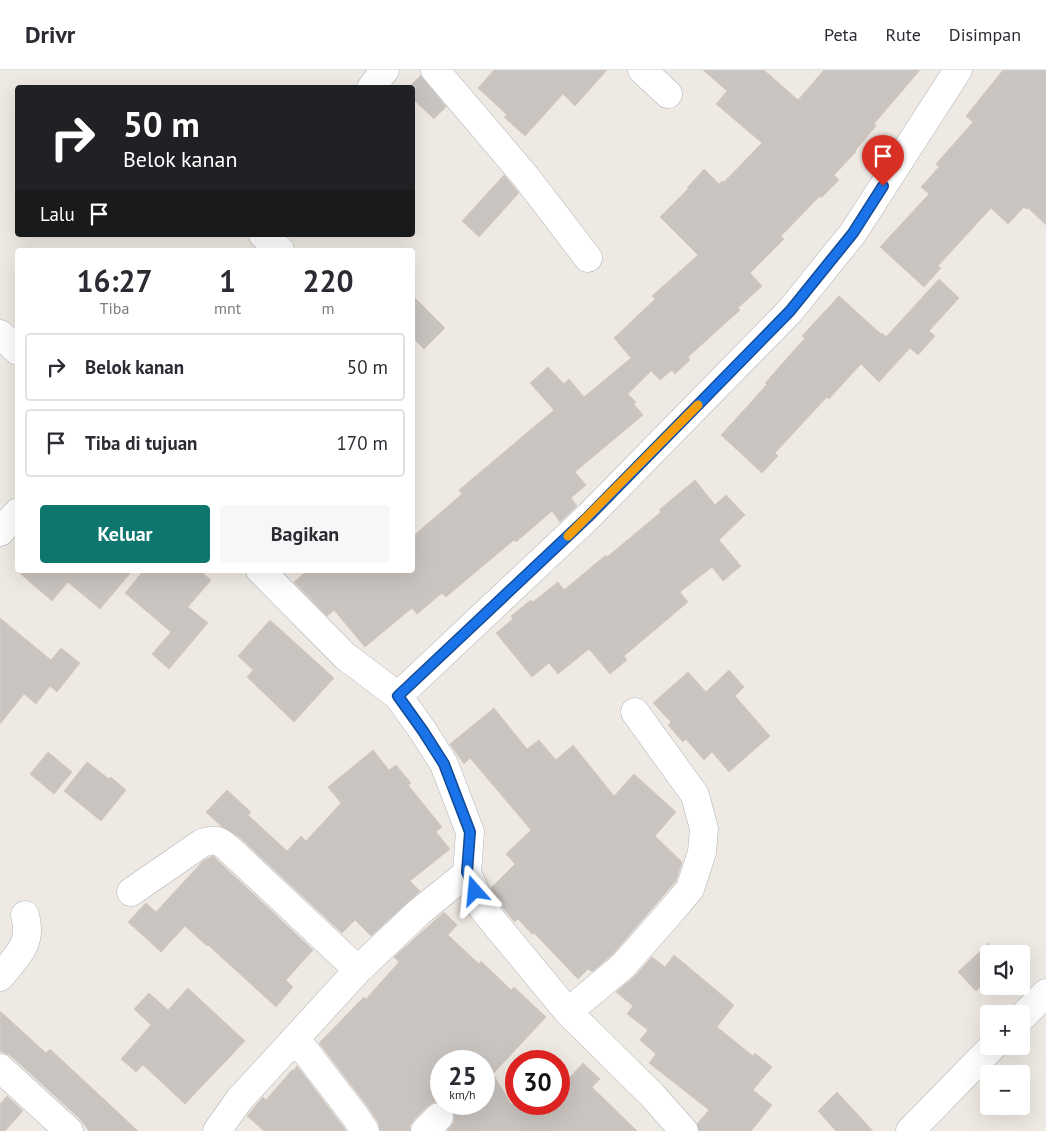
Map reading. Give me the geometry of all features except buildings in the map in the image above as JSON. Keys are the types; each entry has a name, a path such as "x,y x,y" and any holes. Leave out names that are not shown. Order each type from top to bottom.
{"street":[{"path":"373,85 385,70"},
{"path":"435,70 526,177 588,258"},
{"path":"642,70 668,94"},
{"path":"398,696 588,517 790,311 853,233 958,70"},
{"path":"252,248 260,237"},
{"path":"264,237 278,248"},
{"path":"0,334 15,348"},
{"path":"0,532 15,515"},
{"path":"263,573 346,656 398,696 444,764 470,832 467,872 483,909 568,1012 652,1095 684,1131"},
{"path":"568,1012 623,966 690,889 702,852 704,829 695,795 634,712"},
{"path":"131,892 202,843 213,840 221,842 358,970"},
{"path":"217,1131 239,1100 358,970 420,912 467,872"},
{"path":"0,977 26,942 28,927 26,915"},
{"path":"1030,1009 1046,993"},
{"path":"296,1039 365,1131"},
{"path":"910,1131 984,1055"},
{"path":"0,1068 69,1131"}],"slow traffic":[{"path":"568,536 698,405"}],"route":[{"path":"475,891 467,872 470,832 444,764 398,696 588,517 790,311 853,233 883,186"}]}
